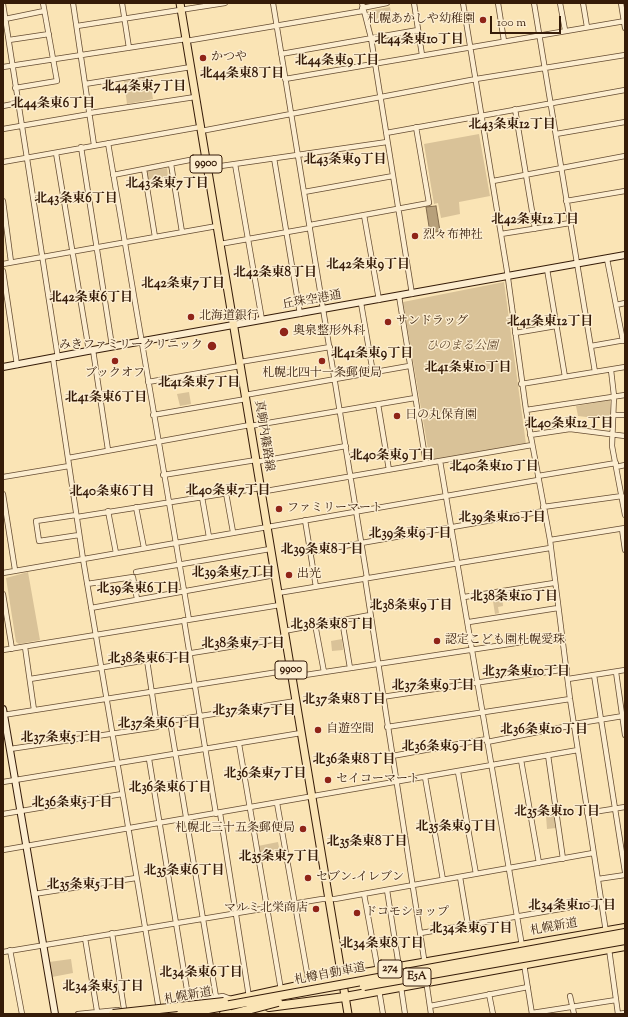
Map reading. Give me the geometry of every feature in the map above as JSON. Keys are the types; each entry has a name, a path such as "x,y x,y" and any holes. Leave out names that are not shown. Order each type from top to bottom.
{"highway":[{"name":"札幌新道","path":"158,1012 197,1008 341,977 625,928"},
{"name":"札樽自動車道","path":"181,1014 625,933"},
{"name":"札樽自動車道","path":"210,1014 625,940"},
{"name":"274","path":"224,1014 253,1012 345,997 625,946"},
{"path":"232,1014 286,1000"},
{"path":"113,1014 205,1003 258,1001"}],"main road":[{"name":"真駒内篠路線","path":"180,6 348,1014"},
{"name":"丘珠空港通","path":"3,367 112,346 325,310 625,256"},
{"path":"3,713 7,747 15,780 55,1014"}],"street":[{"path":"16,88 57,81 43,3"},
{"path":"73,3 94,145"},
{"path":"122,3 129,48"},
{"path":"77,26 124,19 180,6 187,10 225,3"},
{"path":"273,3 325,310 351,476 382,697 414,885 431,1014"},
{"path":"3,67 277,26 362,7 387,3"},
{"path":"414,3 422,55"},
{"path":"463,3 508,276 521,384 543,509 550,540 554,583 570,699 606,932"},
{"path":"498,3 504,41"},
{"path":"534,3 595,372"},
{"path":"560,3 565,30"},
{"path":"583,3 587,27"},
{"path":"621,3 625,28"},
{"path":"3,4 5,31 9,40 42,257 76,516 158,1012 189,1002 216,997 223,996 234,1000"},
{"path":"362,7 371,38 412,294"},
{"path":"5,19 44,11"},
{"path":"286,79 624,21"},
{"path":"281,54 418,30"},
{"path":"9,40 49,34"},
{"path":"3,162 81,147 292,114 544,67 625,55"},
{"path":"85,84 191,67"},
{"path":"386,133 550,102 625,90"},
{"path":"3,129 195,97"},
{"path":"3,106 18,103"},
{"path":"514,109 535,229"},
{"path":"556,134 625,122"},
{"path":"220,244 248,240 310,226 429,203 416,127"},
{"path":"207,168 387,142"},
{"path":"108,143 163,475 180,565 190,653 200,716 236,913 249,997"},
{"path":"81,147 112,346"},
{"path":"56,153 108,450"},
{"path":"493,180 625,156"},
{"path":"113,175 205,157"},
{"path":"274,158 300,314"},
{"path":"171,164 182,232"},
{"path":"235,164 262,320"},
{"path":"144,169 155,237"},
{"path":"304,192 393,176"},
{"path":"566,201 625,191"},
{"path":"3,201 11,262"},
{"path":"364,215 379,300"},
{"path":"501,234 570,223"},
{"path":"3,264 217,226"},
{"path":"591,346 624,340 607,259"},
{"path":"547,269 565,377"},
{"path":"3,272 17,365"},
{"path":"399,296 414,398 426,463"},
{"path":"361,303 373,373"},
{"path":"616,305 625,303"},
{"path":"515,333 556,326"},
{"path":"148,382 330,347"},
{"path":"153,415 409,366"},
{"path":"521,384 625,367"},
{"path":"611,370 614,396 612,446 623,494 625,515"},
{"path":"526,410 625,395"},
{"path":"68,458 414,398"},
{"path":"378,404 389,470"},
{"path":"614,415 625,415"},
{"path":"530,436 570,429 625,436"},
{"path":"79,535 39,541 36,521 226,493 260,490 389,470 532,445"},
{"path":"163,475 346,446"},
{"path":"440,461 473,649 532,1014 616,1000"},
{"path":"3,573 447,496 538,478 616,465 625,465"},
{"path":"3,477 69,466"},
{"path":"226,493 233,532"},
{"path":"3,494 15,570"},
{"path":"310,552 452,527 623,494"},
{"path":"202,497 208,537"},
{"path":"136,507 144,548"},
{"path":"108,511 116,554"},
{"path":"305,520 316,587"},
{"path":"550,540 623,529 625,550"},
{"path":"278,593 458,562 550,548"},
{"path":"136,572 270,550"},
{"path":"91,608 275,575"},
{"path":"87,584 133,577 137,599"},
{"path":"464,597 554,583"},
{"path":"3,594 12,649"},
{"path":"3,650 280,605"},
{"path":"468,622 558,608"},
{"path":"30,679 190,653 285,634 315,624 370,615"},
{"path":"342,620 350,668"},
{"path":"315,624 324,672"},
{"path":"3,713 34,710 196,685 291,673 324,672 562,636"},
{"path":"25,647 34,710"},
{"path":"7,747 157,727 147,660"},
{"path":"382,697 567,669"},
{"path":"568,679 625,670"},
{"path":"616,672 624,716 625,735"},
{"path":"594,675 625,873 598,879"},
{"path":"387,727 570,699"},
{"path":"156,723 296,701"},
{"path":"392,756 624,716"},
{"path":"170,721 216,997"},
{"path":"3,782 301,733"},
{"path":"239,744 281,990"},
{"path":"3,850 396,783 578,750"},
{"path":"548,756 563,859"},
{"path":"149,759 189,1002"},
{"path":"521,760 539,863"},
{"path":"458,772 476,874"},
{"path":"425,777 443,880"},
{"path":"3,814 122,794"},
{"path":"277,803 309,984"},
{"path":"587,813 625,807"},
{"path":"3,952 294,903 364,894 593,853"},
{"path":"460,877 468,925"},
{"path":"34,894 136,878"},
{"path":"387,890 399,967"},
{"path":"364,894 378,971"},
{"path":"421,933 601,902"},
{"path":"112,933 124,1009"},
{"path":"85,938 97,1012"},
{"path":"609,949 618,1014 625,1013"},
{"path":"10,950 22,1014"},
{"path":"401,987 405,1014"},
{"path":"430,1006 528,987"},
{"path":"379,990 383,1014"},
{"path":"490,994 493,1014"},
{"path":"570,996 574,1014"},
{"path":"78,1014 124,1009 137,1014"}],"green space":[{"path":"390,7 392,18 371,23 368,11"},
{"path":"149,77 153,99 127,104 124,81"},
{"path":"479,134 490,196 459,202 460,214 441,218 438,203 434,204 424,144"},
{"path":"167,168 168,177 148,181 146,171"},
{"name":"ひのまる公園","path":"504,282 526,444 430,461 403,302"},
{"path":"189,392 191,404 180,406 177,394"},
{"path":"610,400 611,420 578,416 576,406"},
{"path":"28,572 40,640 19,644 16,642 6,578"},
{"path":"502,594 503,606 498,607 499,613 495,614 492,595"},
{"path":"342,639 343,650 332,651 331,641"},
{"path":"554,814 556,828 547,829 546,816"},
{"path":"278,842 280,852 260,856 258,846"},
{"path":"71,959 73,973 52,977 49,962"}],"shaded area":[{"path":"436,206 440,231 430,233 426,207"}],"place":[{"name":"札幌あかしや幼稚園","path":"483,20"},
{"name":"かつや","path":"203,58"},
{"name":"烈々布神社","path":"415,236"},
{"name":"北海道銀行","path":"191,317"},
{"name":"サンドラッグ","path":"388,322"},
{"name":"奥泉整形外科","path":"284,332"},
{"name":"みきファミリークリニック","path":"212,346"},
{"name":"ブックオフ","path":"115,361"},
{"name":"札幌北四十一条郵便局","path":"322,361"},
{"name":"日の丸保育園","path":"397,416"},
{"name":"ファミリーマート","path":"279,509"},
{"name":"出光","path":"289,575"},
{"name":"認定こども園札幌愛珠","path":"437,641"},
{"name":"自遊空間","path":"318,730"},
{"name":"セイコーマート","path":"328,780"},
{"name":"札幌北三十五条郵便局","path":"303,829"},
{"name":"セブン-イレブン","path":"308,878"},
{"name":"マルミ北栄商店","path":"316,909"},
{"name":"ドコモショップ","path":"357,913"}],"district":[{"name":"北44条東10丁目","path":"419,41"},
{"name":"北44条東9丁目","path":"337,62"},
{"name":"北44条東8丁目","path":"242,75"},
{"name":"北44条東7丁目","path":"144,88"},
{"name":"北44条東6丁目","path":"53,105"},
{"name":"北43条東12丁目","path":"512,126"},
{"name":"北43条東9丁目","path":"345,161"},
{"name":"北43条東7丁目","path":"167,185"},
{"name":"北43条東6丁目","path":"76,200"},
{"name":"北42条東12丁目","path":"535,221"},
{"name":"北42条東9丁目","path":"368,266"},
{"name":"北42条東8丁目","path":"275,274"},
{"name":"北42条東7丁目","path":"183,285"},
{"name":"北42条東6丁目","path":"91,299"},
{"name":"北41条東12丁目","path":"550,323"},
{"name":"北41条東9丁目","path":"372,355"},
{"name":"北41条東10丁目","path":"468,369"},
{"name":"北41条東7丁目","path":"199,384"},
{"name":"北41条東6丁目","path":"106,399"},
{"name":"北40条東12丁目","path":"569,425"},
{"name":"北40条東9丁目","path":"392,457"},
{"name":"北40条東10丁目","path":"494,468"},
{"name":"北40条東7丁目","path":"228,492"},
{"name":"北40条東6丁目","path":"112,493"},
{"name":"北39条東10丁目","path":"502,519"},
{"name":"北39条東9丁目","path":"410,535"},
{"name":"北39条東8丁目","path":"322,551"},
{"name":"北39条東7丁目","path":"233,574"},
{"name":"北39条東6丁目","path":"138,590"},
{"name":"北38条東10丁目","path":"514,598"},
{"name":"北38条東9丁目","path":"411,607"},
{"name":"北38条東8丁目","path":"332,626"},
{"name":"北38条東7丁目","path":"243,645"},
{"name":"北38条東6丁目","path":"149,660"},
{"name":"北37条東10丁目","path":"526,673"},
{"name":"北37条東9丁目","path":"433,687"},
{"name":"北37条東8丁目","path":"344,701"},
{"name":"北37条東7丁目","path":"254,712"},
{"name":"北37条東6丁目","path":"159,725"},
{"name":"北36条東10丁目","path":"544,731"},
{"name":"北37条東5丁目","path":"61,739"},
{"name":"北36条東9丁目","path":"443,748"},
{"name":"北36条東8丁目","path":"354,761"},
{"name":"北36条東7丁目","path":"265,775"},
{"name":"北36条東6丁目","path":"170,789"},
{"name":"北36条東5丁目","path":"72,804"},
{"name":"北35条東10丁目","path":"557,813"},
{"name":"北35条東9丁目","path":"456,828"},
{"name":"北35条東8丁目","path":"367,843"},
{"name":"北35条東7丁目","path":"279,858"},
{"name":"北35条東6丁目","path":"184,872"},
{"name":"北35条東5丁目","path":"86,886"},
{"name":"北34条東10丁目","path":"572,907"},
{"name":"北34条東9丁目","path":"471,930"},
{"name":"北34条東8丁目","path":"382,945"},
{"name":"北34条東6丁目","path":"201,974"},
{"name":"北34条東5丁目","path":"103,988"}]}
